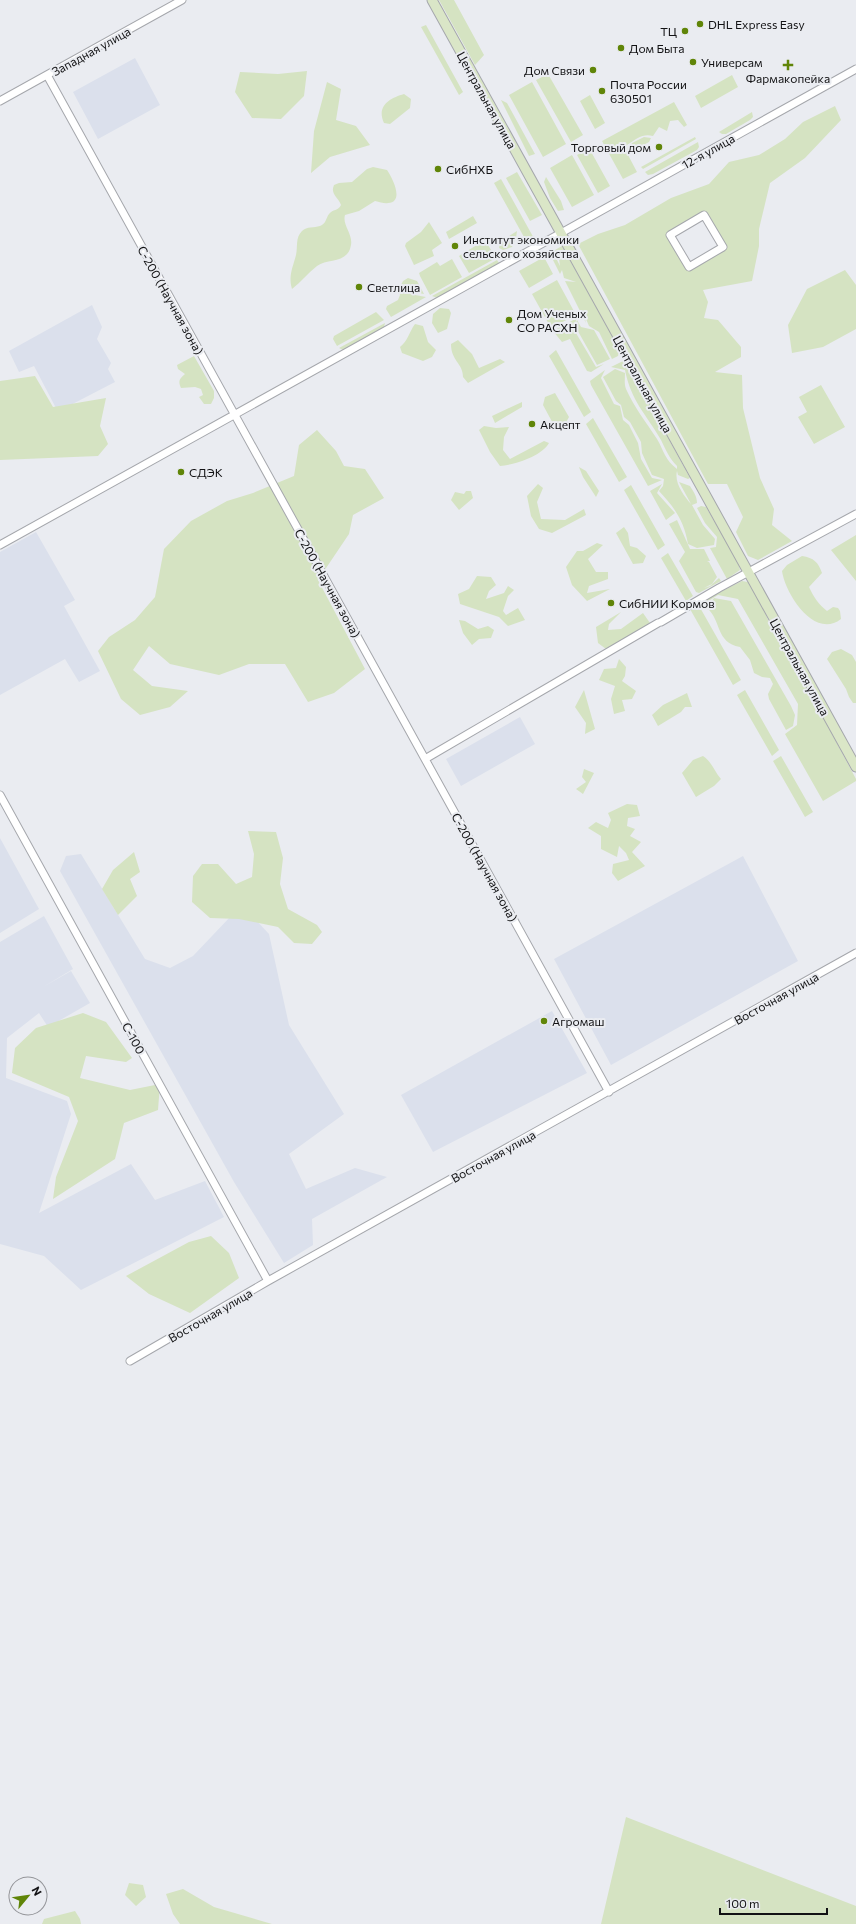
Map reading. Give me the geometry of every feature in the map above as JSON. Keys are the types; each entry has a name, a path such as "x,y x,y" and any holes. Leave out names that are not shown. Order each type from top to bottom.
{"main road":[{"name":"Центральная улица","path":"432,0 856,767"}],"street":[{"name":"Западная улица","path":"0,101 182,0"},
{"name":"12-я улица","path":"0,545 856,69"},
{"name":"С-200 (Научная зона)","path":"47,75 609,1092"},
{"path":"704,215 723,247 689,267 670,235 704,215"},
{"path":"425,759 659,623 856,514"},
{"name":"С-100","path":"0,795 268,1281"},
{"name":"Восточная улица","path":"130,1361 268,1281 856,953"}],"shaded area":[{"path":"135,58 160,105 98,139 73,92"},
{"path":"92,305 102,327 97,339 111,363 108,369 115,382 61,410 57,410 34,366 19,372 9,351"},
{"path":"36,532 75,600 64,606 100,671 79,682 65,659 0,695 0,552"},
{"path":"520,717 535,744 461,786 446,759"},
{"path":"0,838 39,909 0,933"},
{"path":"81,854 145,959 170,968 193,956 231,916 239,902 269,934 289,1025 344,1114 289,1154 306,1189 355,1168 387,1177 312,1219 313,1245 284,1263 234,1182 60,871 66,856"},
{"path":"743,856 798,961 611,1065 554,959"},
{"path":"44,916 73,969 43,987 71,971 90,1003 48,1027 39,1013 7,1038 6,1078 67,1101 71,1114 39,1213 131,1164 155,1200 205,1181 224,1217 81,1290 44,1256 0,1244 0,942"},
{"name":"Агромаш","path":"552,1011 587,1073 433,1152 401,1095"}],"green space":[{"path":"439,0 454,0 484,55 475,65"},
{"path":"426,25 463,92 459,95 421,27"},
{"path":"307,71 304,96 281,119 252,118 235,92 240,72 278,74"},
{"path":"548,74 583,135 571,142 536,80"},
{"path":"732,75 738,87 701,108 695,96"},
{"path":"327,82 341,89 336,120 356,126 370,145 330,157 311,173 314,131"},
{"path":"532,82 566,144 543,157 509,95"},
{"path":"404,94 411,99 410,108 390,124 384,123 382,117 383,107 389,100"},
{"path":"590,95 605,123 595,129 580,101"},
{"path":"501,100 507,103 535,154 529,156"},
{"path":"674,102 687,125 684,127 678,120 670,121 667,131 659,127 653,136 643,136 627,145 628,155 637,172 623,179 602,141"},
{"path":"835,106 841,120 805,158 770,183 759,229 759,246 752,281 703,290 708,302 704,318 718,320 741,347 741,357 715,372 742,375 743,408 760,478 774,509 772,525 792,541 758,560 748,556 736,532 743,517 727,484 708,484 578,244 598,234 625,225 671,198 709,184 729,162 759,155 785,139 803,122","holes":["704,215 723,247 689,266 670,235"]},
{"path":"752,112 753,117 750,120 726,134 719,132"},
{"path":"644,137 651,138 649,142 630,152 629,149 632,143"},
{"path":"695,137 696,139 643,169 641,167"},
{"path":"698,142 699,147 697,150 653,174 648,175 645,172"},
{"path":"589,148 610,186 598,193 577,155"},
{"path":"572,155 594,195 572,207 550,168"},
{"path":"373,167 387,170 396,189 396,198 393,202 387,203 375,201 359,211 345,215 344,219 351,241 349,251 342,258 317,266 292,289 292,268 300,234 306,228 318,227 322,225 331,212 340,207 340,202 333,191 334,185 352,182 367,169"},
{"path":"517,172 542,215 530,221 506,178"},
{"path":"546,177 561,201 564,210 558,211 550,198 544,182"},
{"path":"501,179 536,242 529,246 494,183"},
{"path":"473,216 477,223 449,239 446,232"},
{"path":"429,222 442,243 432,250 434,256 414,265 405,246 406,243 421,232"},
{"path":"517,231 512,247 503,250 499,248 500,242"},
{"path":"485,240 496,258 469,273 459,256"},
{"path":"562,246 620,350 618,356 612,359 599,332 589,326 583,312 586,323 565,281 576,282 564,278 562,270 560,274 552,258 557,260 560,266 559,259 548,254"},
{"path":"544,257 553,274 529,288 519,271"},
{"path":"452,259 462,277 430,295 419,273 437,262 440,266"},
{"path":"497,260 499,263 437,298 432,296"},
{"path":"845,270 856,285 856,329 823,347 792,353 788,325 807,289"},
{"path":"408,278 417,281 424,294 399,289 403,281"},
{"path":"557,280 576,315 551,328 532,294"},
{"path":"399,292 426,297 391,317 386,309 387,306 398,300 400,295"},
{"path":"440,308 449,309 451,313 447,329 438,333 432,323 433,314"},
{"path":"376,312 384,320 337,346 333,339 334,336"},
{"path":"577,318 573,328 596,367 604,364 591,372 587,371 570,339 562,342 553,331"},
{"path":"577,320 581,327 594,330 610,359 597,365 575,326"},
{"path":"385,323 384,327 343,350 339,348"},
{"path":"415,324 423,326 428,342 436,350 432,357 423,361 402,353 400,347 405,342"},
{"path":"458,340 472,354 479,368 500,359 505,362 468,383 463,377 461,368 452,350 451,344"},
{"path":"556,350 591,412 584,417 549,356"},
{"path":"194,356 214,391 214,398 211,404 204,404 199,397 203,395 201,389 195,387 181,388 180,386 179,382 181,377 185,374 178,369 177,365"},
{"path":"623,361 627,363 690,478 688,479 678,475 677,471 676,476 678,485 691,504 679,482 690,486 695,494 697,503 692,505 703,525 715,539 714,545 697,548 688,544 684,528 678,515 659,491 663,486 664,479 652,475 642,453 641,442 630,422 624,417 621,405 616,401 603,377 615,369 625,373 625,387 629,396 657,439 667,459 677,469 677,466 635,399 625,370 611,367"},
{"path":"605,370 601,378 614,404 620,406 623,420 629,425 638,443 641,459 652,478 662,480 648,486 591,385 590,381"},
{"path":"35,376 53,407 106,398 100,426 108,444 98,456 0,460 0,381"},
{"path":"821,385 845,427 814,444 798,417 807,412 799,397"},
{"path":"555,393 569,417 564,426 556,429 543,405 545,397"},
{"path":"522,402 522,407 495,423 492,416"},
{"path":"593,418 627,477 619,482 586,424"},
{"path":"484,426 496,428 509,427 504,437 503,450 510,459 544,441 549,443 534,456 520,462 500,466 490,452 479,430"},
{"path":"317,430 336,451 344,466 365,469 384,498 353,515 349,534 318,580 365,669 334,693 308,702 285,664 249,664 219,675 170,664 149,646 133,670 152,686 188,691 170,707 140,715 121,699 98,651 109,637 135,620 155,597 164,549 191,521 227,501 253,493 294,476 299,445"},
{"path":"579,467 586,471 599,491 596,497 583,477"},
{"path":"538,484 543,488 537,502 541,519 565,520 584,509 586,515 552,533 539,529 531,516 527,496"},
{"path":"662,484 657,493 675,513 666,520 650,491"},
{"path":"631,485 665,545 658,550 624,490"},
{"path":"466,491 471,491 473,498 459,510 451,500 455,492 464,494"},
{"path":"701,506 706,507 738,562 740,570 727,579 710,548 716,547 717,537 705,523 697,508"},
{"path":"677,520 690,549 704,549 710,561 707,561 717,577 712,584 704,588 710,586 719,578 721,581 699,593 696,592 679,561 685,552 669,524"},
{"path":"624,527 628,533 630,546 637,548 646,556 643,563 633,564 616,533"},
{"path":"856,535 856,581 831,550"},
{"path":"597,543 603,545 588,559 596,572 608,572 608,579 589,586 587,593 610,589 587,601 572,585 566,567 577,551 583,551"},
{"path":"668,553 693,596 686,601 661,558"},
{"path":"802,556 815,561 822,573 809,587 814,597 827,611 833,607 838,608 841,619 831,624 821,623 811,619 802,611 795,601 784,580 782,571 787,565"},
{"path":"477,576 491,577 496,585 489,591 486,599 504,593 508,586 514,590 508,596 503,611 506,615 518,608 525,620 508,626 499,617 460,604 458,594 469,589"},
{"path":"742,581 748,582 762,604 773,633 787,650 856,779 856,781 823,801 785,734 797,725 798,704 738,599 718,595 702,605 704,600"},
{"path":"714,598 731,601 791,706 795,715 793,726 786,730 769,699 768,694 773,684 770,678 762,677 754,673 750,660 740,647 726,641 712,613 707,608"},
{"path":"698,604 741,680 733,685 690,609"},
{"path":"621,612 609,624 608,630 621,629 643,613 650,623 606,649 598,643 596,627"},
{"path":"459,620 465,621 478,629 488,626 494,630 491,638 479,639 472,645 463,633"},
{"path":"841,649 852,655 856,662 856,703 853,703 849,697 846,689 827,659 832,652"},
{"path":"619,659 626,667 625,676 622,681 636,691 632,699 622,700 625,711 614,714 611,699 615,686 599,680 604,669 616,668"},
{"path":"584,690 595,729 585,734 586,723 575,707"},
{"path":"745,690 779,750 772,756 737,695"},
{"path":"687,693 692,707 685,707 681,712 658,726 652,715 663,705"},
{"path":"703,756 709,761 721,779 714,786 696,797 682,773 693,760"},
{"path":"781,756 813,812 805,817 773,761"},
{"path":"584,769 594,773 583,794 576,789 586,782 582,777"},
{"path":"627,804 637,805 640,816 628,818 627,826 635,829 630,836 641,842 632,852 645,866 618,881 612,873 613,864 629,860 626,853 619,846 617,857 601,849 601,836 588,828 596,822 608,828 611,820 608,813"},
{"path":"248,831 276,832 283,858 280,884 288,909 317,925 322,932 312,944 294,943 278,927 239,919 210,918 192,902 193,876 202,864 218,864 236,884 252,877 254,854"},
{"path":"134,852 140,872 130,879 137,896 118,915 102,889 113,870"},
{"path":"83,1013 106,1022 132,1058 126,1062 86,1056 80,1078 130,1090 160,1084 158,1110 124,1123 115,1159 53,1199 56,1177 78,1121 69,1097 12,1073 15,1048 36,1028"},
{"path":"211,1236 229,1253 239,1278 190,1313 149,1294 126,1276 189,1242"},
{"path":"626,1817 856,1906 856,1924 601,1924"},
{"path":"129,1883 143,1885 146,1897 136,1906 125,1895"},
{"path":"183,1889 214,1907 272,1924 180,1924 173,1914 166,1894"},
{"path":"75,1911 81,1924 42,1924 44,1919"}],"place":[{"name":"DHL Express Easy","path":"700,24"},
{"name":"ТЦ","path":"685,31"},
{"name":"Дом Быта","path":"621,48"},
{"name":"Универсам","path":"693,62"},
{"name":"Фармакопейка","path":"788,65"},
{"name":"Дом Связи","path":"593,70"},
{"name":"Почта России 630501","path":"602,91"},
{"name":"Торговый дом","path":"659,147"},
{"name":"СибНХБ","path":"438,169"},
{"name":"Институт экономики сельского хозяйства","path":"455,246"},
{"name":"Светлица","path":"359,287"},
{"name":"Дом Ученых СО РАСХН","path":"509,320"},
{"name":"Акцепт","path":"532,424"},
{"name":"СДЭК","path":"181,472"},
{"name":"СибНИИ Кормов","path":"611,603"},
{"name":"Агромаш","path":"544,1021"}]}
